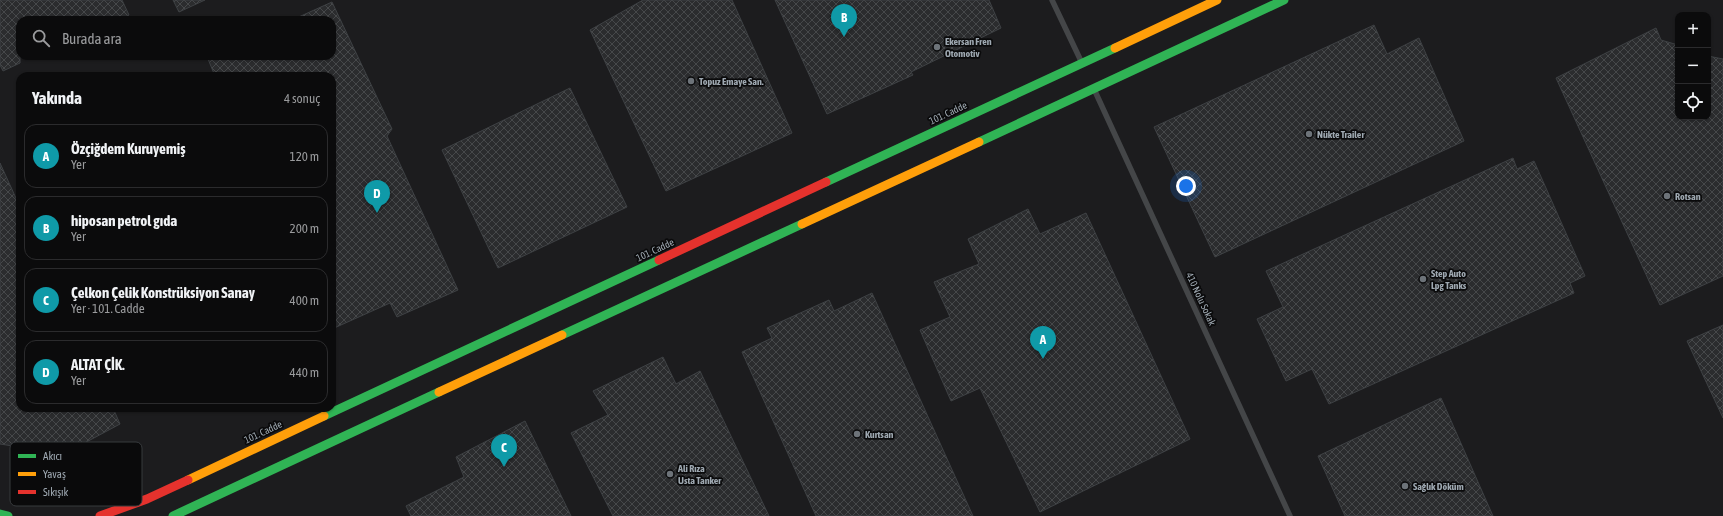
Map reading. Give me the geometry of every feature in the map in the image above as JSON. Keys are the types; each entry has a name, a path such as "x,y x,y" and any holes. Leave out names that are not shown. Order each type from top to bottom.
{"street":[{"name":"101. Cadde","path":"336,411 1217,0"},
{"path":"173,516 1284,0"},
{"name":"101. Cadde","path":"142,501 334,412"},
{"name":"101. Cadde","path":"100,516 128,506"},
{"path":"0,514 8,516"}],"lane":[{"path":"1052,0 1082,63"},
{"name":"410 Nolu Sokak","path":"1094,89 1290,516"}],"shaded area":[{"path":"0,0 1723,0 1723,516 0,516"}],"building":[{"path":"0,0 122,0 129,15 16,16 16,60 20,60 20,63 3,71 0,65"},
{"path":"173,0 205,0 179,12"},
{"name":"Topuz Emaye San.","path":"643,0 732,0 792,133 666,191 590,30"},
{"path":"775,0 989,0 1001,28 911,72 913,75 827,114"},
{"path":"332,2 392,129 387,136 458,290 397,317 390,303 336,327 336,72 213,72 208,60 336,60 336,16 301,16"},
{"name":"Nükte Trailer","path":"1374,25 1387,54 1419,38 1464,141 1215,257 1154,127"},
{"name":"Rotsan","path":"1656,28 1661,40 1675,44 1675,120 1711,120 1711,57 1723,59 1723,276 1660,305 1556,78"},
{"path":"570,88 627,207 498,268 442,150"},
{"name":"Step Auto Lpg Tanks","path":"1513,158 1517,169 1534,161 1585,276 1570,283 1574,293 1329,404 1312,369 1286,381 1257,319 1283,307 1266,271"},
{"path":"0,163 16,198 16,412 115,412 120,424 86,442 10,442 10,446 0,444"},
{"path":"1028,209 1040,234 1086,213 1190,439 1040,512 980,388 951,401 920,330 950,317 934,282 979,264 968,239"},
{"name":"Kurtsan","path":"872,293 973,516 816,516 742,352 772,338 767,328 829,300 834,311"},
{"path":"1723,325 1723,418 1687,341"},
{"name":"Ali Rıza Usta Tanker","path":"663,357 676,384 700,371 769,516 613,516 571,433 608,415 593,391"},
{"name":"Sağlık Döküm","path":"1441,398 1493,516 1345,516 1318,456"},
{"path":"525,421 571,516 411,516 406,506 464,477 456,457"}],"traffic: fast":[{"path":"979,142 1284,0"},
{"path":"826,182 1115,48"},
{"path":"562,335 802,224"},
{"path":"336,410 659,260"},
{"path":"173,516 439,392"},
{"path":"324,416 333,412"},
{"path":"0,514 8,516"}],"traffic: slow":[{"path":"1115,48 1217,0"},
{"path":"802,224 979,142"},
{"path":"439,392 562,335"},
{"path":"188,480 324,416"}],"traffic: jam":[{"path":"659,260 826,182"},
{"path":"142,501 188,480"},
{"path":"100,516 128,506"}],"place":[{"name":"hiposan petrol gıda","path":"844,37"},
{"name":"Ekersan Fren Otomotiv","path":"937,47"},
{"name":"Topuz Emaye San.","path":"691,81"},
{"name":"Nükte Trailer","path":"1309,134"},
{"name":"Rotsan","path":"1667,196"},
{"name":"ALTAT ÇİK.","path":"377,213"},
{"name":"Step Auto Lpg Tanks","path":"1423,279"},
{"name":"Özçiğdem Kuruyemiş","path":"1043,359"},
{"name":"Kurtsan","path":"857,434"},
{"name":"Çelkon Çelik Konstrüksiyon Sanay","path":"504,467"},
{"name":"Ali Rıza Usta Tanker","path":"670,474"},
{"name":"Sağlık Döküm","path":"1405,486"}]}
